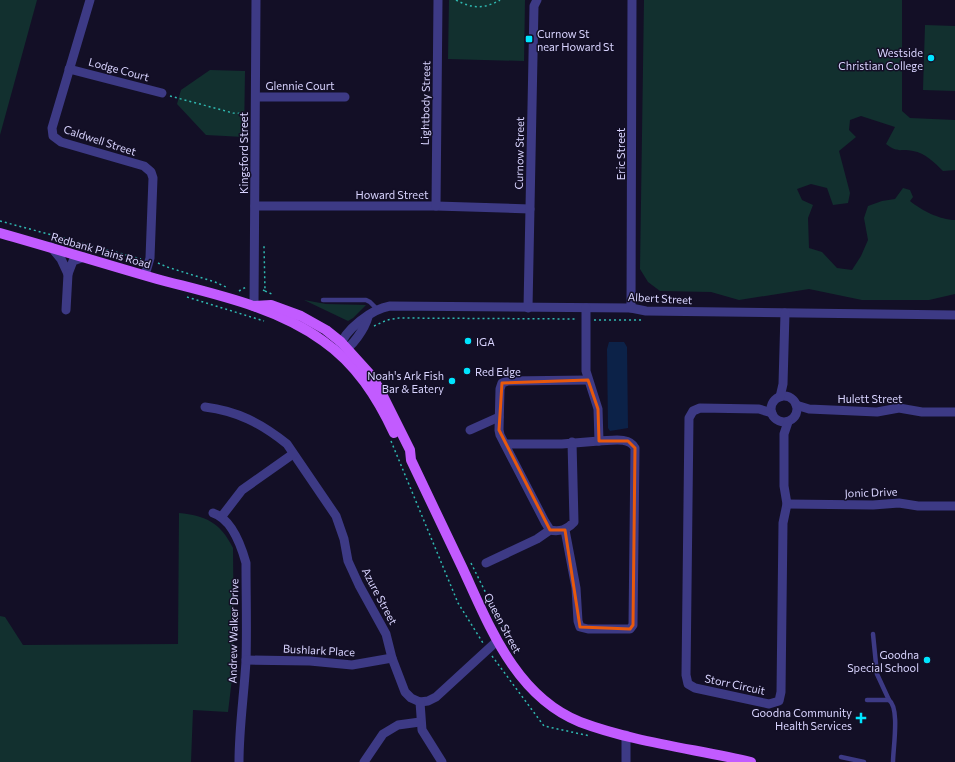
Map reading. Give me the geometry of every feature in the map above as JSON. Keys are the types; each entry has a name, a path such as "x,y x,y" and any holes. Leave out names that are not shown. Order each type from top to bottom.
{"main road":[{"name":"Redbank Plains Road","path":"0,233 196,290"},
{"name":"Queen Street","path":"196,290 254,306 271,305 301,316 326,330 342,348 365,380 384,411 404,453 411,460 499,644 525,681 542,698 560,711 579,721 626,735 751,762"}],"street":[{"name":"Caldwell Street","path":"90,0 52,128 53,136 61,142 144,166 151,172 153,178 150,258 145,275"},
{"name":"Kingsford Street","path":"254,306 256,0"},
{"name":"Lightbody Street","path":"436,206 438,0"},
{"name":"Curnow Street","path":"528,308 534,6 537,0"},
{"name":"Eric Street","path":"631,308 632,0"},
{"name":"Lodge Court","path":"69,69 162,93"},
{"name":"Glennie Court","path":"256,97 345,97"},
{"name":"Howard Street","path":"255,206 436,206 530,209"},
{"path":"51,247 61,259 68,274"},
{"path":"66,310 68,274 73,261 84,257"},
{"name":"Albert Street","path":"378,309 390,306 631,308 646,311 955,315"},
{"path":"586,308 586,371 598,409 599,441"},
{"path":"342,348 360,320 368,317 378,309"},
{"path":"784,397 772,409 773,417 784,422 796,409 784,397 785,313"},
{"path":"550,530 499,430 502,383 508,381 588,380"},
{"name":"Azure Street","path":"204,407 225,409 256,422 287,444 336,516 344,539 348,561 359,585 386,634 392,658 405,692 420,702"},
{"name":"Storr Circuit","path":"772,409 700,408 692,411 689,418 686,675 688,684 695,688 769,704 779,701 781,692 783,523 787,504 784,486 784,422"},
{"name":"Hulett Street","path":"796,409 877,412 899,408 922,412 955,412"},
{"path":"470,430 499,417"},
{"path":"505,444 599,441 628,441 633,443 635,448 633,625 630,629 588,629 580,627 578,621 576,588 565,530"},
{"path":"486,563 537,539 550,530 565,530 574,522 572,442"},
{"name":"Andrew Walker Drive","path":"239,762 239,730 246,660 246,563 242,548 217,514 242,490 293,454"},
{"name":"Jonic Drive","path":"787,504 877,505 899,503 918,506 955,506"},
{"path":"442,762 424,735 420,722 420,702 428,701 436,697 490,655 499,644"},
{"name":"Bushlark Place","path":"246,660 310,661 352,665 392,658"},
{"path":"364,762 383,734 398,725 420,722"},
{"path":"626,735 626,762"}],"lane":[{"path":"323,300 366,300 378,309"},
{"path":"874,634 876,674 888,700 893,706 895,724 893,762"},
{"path":"867,700 888,700"},
{"path":"841,757 864,762"}],"path":[{"path":"456,0 468,6 480,8 500,0"},
{"path":"162,93 233,113 255,114"},
{"path":"186,297 265,321"},
{"path":"390,439 458,603 490,655 544,726 592,736"},
{"path":"490,655 499,644"}],"highlighted area":[{"path":"588,380 598,409 599,441 628,441 635,448 633,625 630,629 580,627 565,530 550,530 499,430 502,383"}],"green space":[{"path":"0,0 37,0 0,135"},
{"path":"449,0 525,0 524,61 448,59"},
{"path":"644,0 902,0 902,111 910,118 955,120 955,170 943,171 922,154 908,150 897,150 890,147 886,144 895,127 861,116 850,120 849,130 856,137 839,151 850,193 848,203 833,205 827,188 811,184 797,189 802,200 813,205 808,218 809,248 822,252 837,268 852,270 861,256 868,240 864,218 868,206 882,201 895,199 903,188 910,190 913,197 910,201 914,204 937,216 949,220 955,220 955,294 929,300 862,300 809,289 739,300 711,292 660,291 648,282 640,269"},
{"path":"925,25 955,26 955,91 923,90"},
{"path":"210,70 245,71 244,137 206,135 177,104 181,90"},
{"path":"304,300 326,304 366,305 348,321"},
{"path":"179,513 197,516 211,522 223,532 233,548 234,662 228,712 193,710 191,762 0,762 0,616 5,617 23,645 178,644"}],"water":[{"path":"609,342 624,342 627,347 628,428 610,431 608,428 607,349"}],"place":[{"name":"Curnow St near Howard St","path":"529,39"},
{"name":"Westside Christian College","path":"931,58"},
{"name":"IGA","path":"468,341"},
{"name":"Red Edge","path":"467,371"},
{"name":"Noah's Ark Fish Bar & Eatery","path":"452,381"},
{"name":"Goodna Special School","path":"927,660"},
{"name":"Goodna Community Health Services","path":"861,718"}]}
